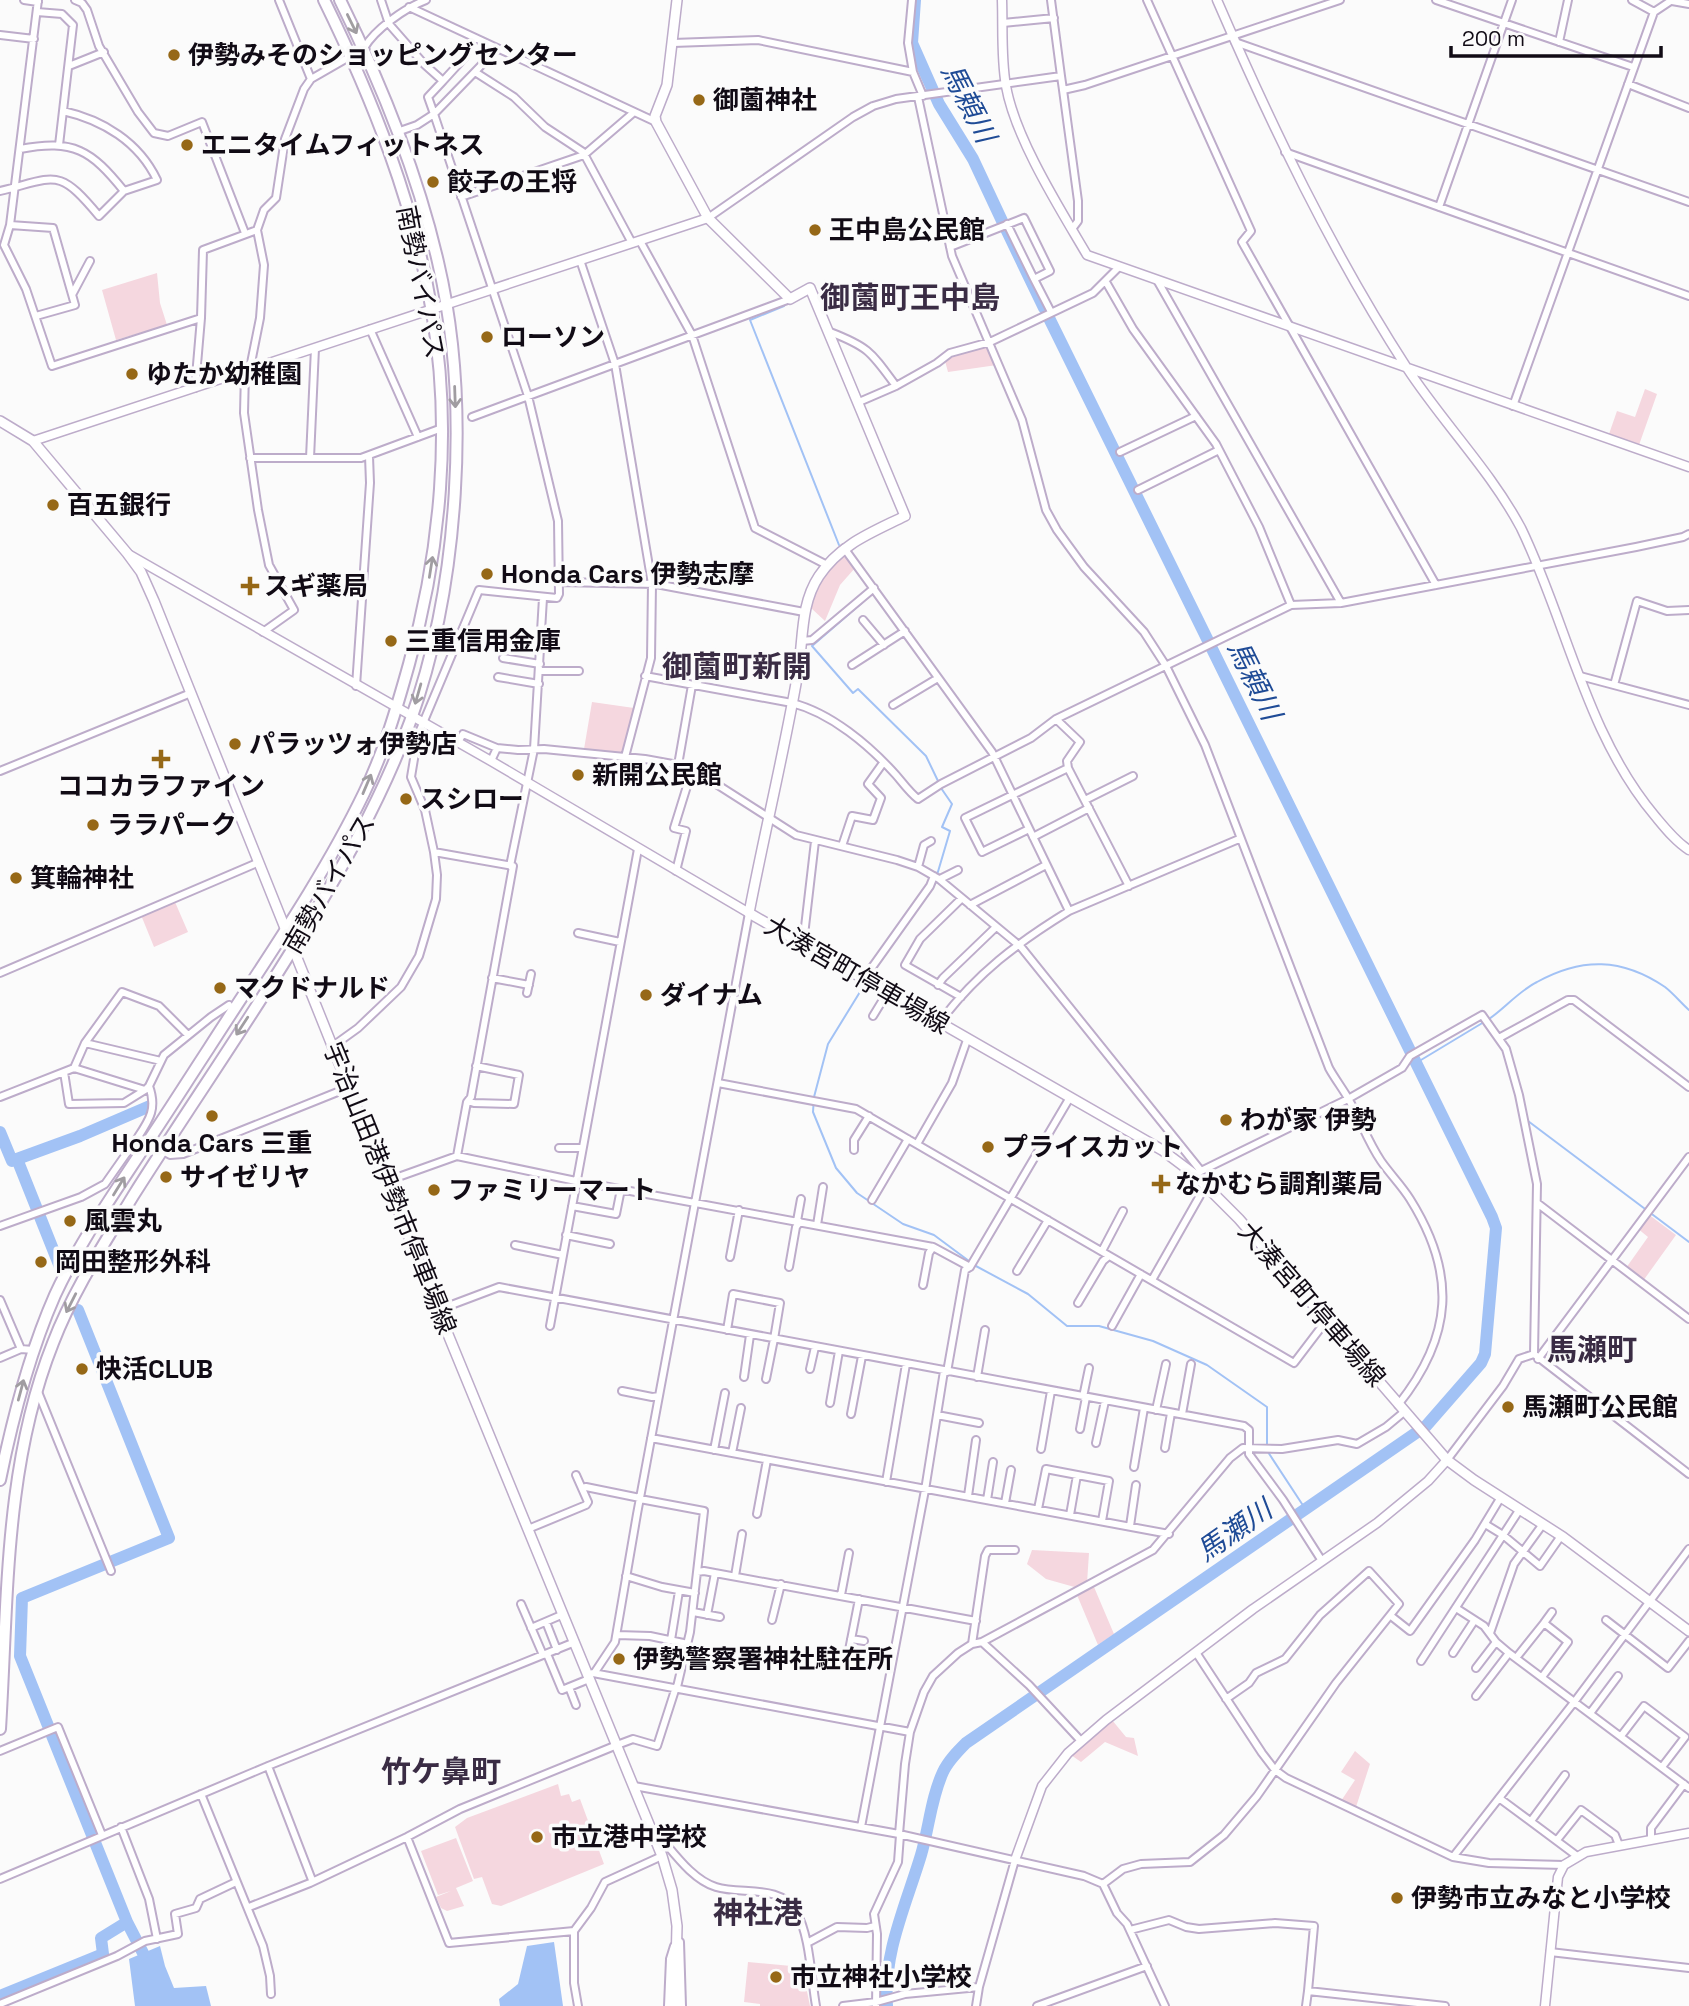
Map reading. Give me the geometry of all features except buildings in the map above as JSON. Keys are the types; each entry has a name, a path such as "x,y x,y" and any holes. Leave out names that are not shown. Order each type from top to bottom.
{"highway":[{"name":"南勢バイパス","path":"0,1480 27,1350 70,1266 143,1140 285,930 342,835 366,790 397,709 417,636 432,564 442,428 432,308 411,216 395,167 351,56 324,0"},
{"name":"南勢バイパス","path":"0,1729 13,1514 25,1435 51,1348 81,1282 161,1151 293,949 376,803 412,717 443,593 451,532 455,460 455,393 446,303 422,201 364,48 340,0"}],"main road":[{"path":"677,0 667,85 654,116 656,122 708,218 790,299"},
{"name":"大湊宮町停車場線","path":"790,299 810,288 905,516 844,548 827,565 813,586 804,612 792,703 749,913 1162,1150 1197,1173 1447,1460 1561,1536 1689,1631"},
{"name":"宇治山田港伊勢市停車場線","path":"0,421 33,441 127,553 147,584 257,863 528,1529 591,1675 662,1856 672,1890 677,1930 675,2006"}],"street":[{"path":"24,0 38,1 10,225 4,245 26,289 52,366 201,318"},
{"path":"79,1 90,0"},
{"path":"279,0 311,79"},
{"path":"380,0 389,24 424,64 443,81"},
{"path":"364,48 370,39 409,7 426,0"},
{"path":"877,2003 877,1934 874,1914 898,1862 905,1763 910,1732 929,1681 944,1665 972,1644 982,1642 1153,1550 1230,1458 1240,1450 1338,1440 1357,1444 1386,1427 1401,1408 1430,1355 1440,1330 1443,1293 1441,1276 1426,1227 1409,1198 1380,1159 1329,1068 1315,1037 1205,745 1166,666 1144,632 1084,567 1046,510 1022,420 952,257 923,96 913,72 908,43 912,0"},
{"path":"1002,0 1006,85 1027,145 1087,255 1689,467"},
{"path":"1051,0 1078,201 1078,222 1072,229"},
{"path":"1147,0 1251,231 1242,242 1436,585"},
{"path":"1217,0 1285,152 1328,234 1407,368 1504,498 1524,535 1601,728 1633,789 1666,830 1689,850"},
{"path":"1063,90 1233,38 1323,3 1340,0"},
{"path":"1436,0 1633,67"},
{"path":"1439,207 1512,0"},
{"path":"1559,42 1568,0"},
{"path":"1632,0 1654,12"},
{"path":"79,1 87,10 99,46 138,112 154,133 168,136 202,122 244,233"},
{"path":"1513,406 1654,12 1672,1 1689,4"},
{"path":"409,7 656,122"},
{"path":"37,12 62,15 72,22 59,145"},
{"path":"1003,23 1054,18"},
{"path":"0,35 34,39"},
{"path":"333,1046 388,1001 401,987 419,956 436,899 437,875 435,852 425,810 411,777 418,735 480,590 559,597 558,521 528,396 428,97 464,58 474,38"},
{"path":"1233,38 1689,202"},
{"path":"673,43 758,40 913,72"},
{"path":"397,132 434,114 497,49"},
{"path":"69,66 104,52"},
{"path":"263,632 293,610 269,565 244,413 245,372 251,363 260,318 264,265 257,230 264,210 276,198 285,139 304,89 311,79 351,56"},
{"path":"475,72 514,97 545,127 584,155 692,335 755,528 827,565"},
{"path":"33,441 708,218 853,117 873,106 1061,76"},
{"path":"1628,84 1689,108"},
{"path":"0,191 43,180 59,180 78,191 99,216 124,191 157,180 140,156 119,134 96,120 63,111"},
{"path":"461,197 584,155 633,113"},
{"path":"20,149 59,145 77,150 97,160 124,191"},
{"path":"1285,152 1689,296"},
{"path":"950,247 1024,218 1050,271 1034,279"},
{"path":"10,225 53,228 75,304 36,316"},
{"path":"1007,225 1051,313"},
{"path":"195,388 203,250 257,230"},
{"path":"580,260 615,364 652,584 651,658 625,757"},
{"path":"72,294 90,261"},
{"path":"859,402 895,386 950,353 990,342 1093,293 1119,267"},
{"path":"1157,280 1341,603"},
{"path":"1106,282 1133,328 1219,450 1259,527 1291,605"},
{"path":"472,417 790,299"},
{"path":"370,329 418,436"},
{"path":"830,332 857,342 872,353 895,386"},
{"path":"310,458 315,348"},
{"path":"1120,452 1196,416"},
{"path":"250,458 345,459 369,456 442,428"},
{"path":"1138,490 1219,450"},
{"path":"356,686 370,483 369,456"},
{"path":"645,676 792,703 814,711 839,724 918,799 942,783 1031,738 1056,719 1291,605 1341,603 1636,547 1689,534"},
{"path":"844,548 994,757 1069,911"},
{"path":"127,553 491,761 749,913 615,1642 591,1675 562,1690 521,1604"},
{"path":"559,583 652,584 804,612"},
{"path":"802,641 812,640 874,588"},
{"path":"510,866 534,749 543,597"},
{"path":"1614,685 1637,601 1667,611 1689,610"},
{"path":"863,620 884,645"},
{"path":"852,665 905,631"},
{"path":"503,658 540,668 579,671"},
{"path":"1580,676 1689,705"},
{"path":"498,677 539,684"},
{"path":"893,705 938,678"},
{"path":"678,765 692,685"},
{"path":"0,771 191,693"},
{"path":"1056,719 1080,741 1067,761 1069,768 1129,887"},
{"path":"458,742 463,734 497,748 625,757 678,765 692,770 796,835 918,867 937,877 1017,944 1197,1173 1348,1099 1402,1068 1410,1056 1482,1015 1506,1049 1523,1112 1537,1184 1536,1357"},
{"path":"491,761 497,748"},
{"path":"842,846 852,816 873,820 881,798 868,784 883,763"},
{"path":"1029,830 982,852 965,818 1069,768"},
{"path":"676,871 686,831 674,828 692,770"},
{"path":"1085,800 1133,776"},
{"path":"1033,837 1089,808"},
{"path":"939,1024 961,997 1017,944 1069,911 1239,839"},
{"path":"803,944 815,841"},
{"path":"918,867 924,845 930,841"},
{"path":"550,1326 638,849"},
{"path":"435,852 513,866 457,1156"},
{"path":"0,973 257,863"},
{"path":"970,905 1046,864"},
{"path":"863,980 937,877 958,870"},
{"path":"961,997 905,965 920,939 962,898"},
{"path":"938,985 996,927"},
{"path":"578,933 620,942"},
{"path":"527,993 531,974"},
{"path":"492,978 529,985"},
{"path":"74,1068 85,1043 122,992 159,1006 188,1035"},
{"path":"873,1016 887,993"},
{"path":"1499,1038 1568,1000 1574,1000 1689,1087"},
{"path":"64,1072 69,1104 124,1102 147,1088 164,1055 229,1005"},
{"path":"917,1144 952,1083 967,1040"},
{"path":"85,1043 161,1061"},
{"path":"468,1101 514,1104 519,1075 476,1066"},
{"path":"0,1097 74,1068 147,1088 153,1099 153,1114 143,1140 105,1184 81,1197 0,1226"},
{"path":"718,1083 856,1109 1294,1363 1326,1321"},
{"path":"143,1140 161,1151 183,1154 350,1087"},
{"path":"861,1828 965,1270 975,1259 1069,1099"},
{"path":"854,1150 854,1140 869,1116"},
{"path":"872,1200 908,1139"},
{"path":"559,1148 582,1147"},
{"path":"387,1181 457,1156 576,1181 933,1247 970,1267"},
{"path":"1536,1357 1689,1157"},
{"path":"1152,1280 1206,1185"},
{"path":"817,1225 822,1187"},
{"path":"572,1206 616,1214 621,1189"},
{"path":"789,1267 800,1199"},
{"path":"1536,1203 1689,1319"},
{"path":"730,1257 739,1210"},
{"path":"1102,1251 1123,1211"},
{"path":"1017,1271 1048,1220"},
{"path":"566,1235 610,1244"},
{"path":"515,1245 563,1255"},
{"path":"923,1285 929,1253 933,1247"},
{"path":"1078,1303 1103,1261 1109,1256"},
{"path":"1112,1326 1141,1274"},
{"path":"439,1310 499,1287 1247,1427 1250,1454 1322,1561"},
{"path":"727,1330 733,1294 780,1303 766,1379"},
{"path":"0,1300 27,1350 0,1357"},
{"path":"977,1377 985,1330"},
{"path":"744,1377 750,1335"},
{"path":"810,1369 815,1347"},
{"path":"830,1403 839,1351"},
{"path":"851,1414 862,1356"},
{"path":"976,2006 1015,1860 1042,1786 1052,1771 1081,1741 1254,1609 1377,1523 1428,1481 1503,1386 1519,1359 1536,1357 1689,1474"},
{"path":"886,1482 906,1364"},
{"path":"1156,1410 1166,1364"},
{"path":"1182,1415 1191,1364"},
{"path":"1080,1429 1089,1368"},
{"path":"37,1391 111,1571"},
{"path":"622,1391 659,1396"},
{"path":"1041,1449 1051,1391"},
{"path":"714,1450 725,1393"},
{"path":"1096,1443 1105,1401"},
{"path":"732,1453 741,1408"},
{"path":"1134,1467 1144,1408"},
{"path":"1165,1448 1171,1413"},
{"path":"937,1415 979,1423"},
{"path":"651,1438 1169,1534"},
{"path":"968,1496 976,1440"},
{"path":"757,1514 767,1460"},
{"path":"987,1500 993,1462"},
{"path":"1038,1509 1046,1469 1109,1481 1102,1521"},
{"path":"1006,1503 1011,1470"},
{"path":"528,1529 586,1505 576,1475"},
{"path":"1070,1515 1077,1475"},
{"path":"1130,1526 1136,1485"},
{"path":"249,1907 407,1837 460,1809 617,1745 636,1739 657,1745 677,1687 688,1644 704,1511 582,1488"},
{"path":"1391,1616 1410,1632 1502,1497"},
{"path":"1421,1661 1520,1509"},
{"path":"1485,1524 1503,1535 1540,1566 1561,1536"},
{"path":"1490,1633 1514,1564 1543,1524"},
{"path":"735,1576 742,1534"},
{"path":"1453,1857 1689,1549"},
{"path":"972,1644 985,1556 988,1550 1015,1550"},
{"path":"841,1595 849,1553"},
{"path":"1103,1884 1123,1869 1140,1864 1190,1862 1224,1835 1257,1796 1336,1683 1399,1604 1369,1571 1320,1615 1285,1659 1256,1673 1249,1683 1226,1699"},
{"path":"697,1572 735,1576 976,1621"},
{"path":"707,1615 715,1573"},
{"path":"626,1576 695,1593"},
{"path":"772,1620 780,1584"},
{"path":"671,1640 679,1591"},
{"path":"848,1655 859,1599"},
{"path":"1456,1608 1490,1633 1509,1653 1686,1786 1651,1828 1651,1839"},
{"path":"693,1612 720,1617"},
{"path":"1516,1657 1552,1612"},
{"path":"531,1628 559,1616"},
{"path":"1606,1620 1668,1668 1689,1641"},
{"path":"1453,1653 1474,1621"},
{"path":"546,1622 557,1650"},
{"path":"1542,1677 1568,1642 1544,1623"},
{"path":"617,1635 650,1636 688,1644"},
{"path":"851,1639 864,1642"},
{"path":"0,1879 268,1766 575,1642"},
{"path":"982,1642 1029,1685 1081,1741"},
{"path":"1476,1668 1496,1642"},
{"path":"1476,1696 1509,1653"},
{"path":"1197,1654 1275,1770 1304,1787 1453,1857 1489,1863 1564,1865"},
{"path":"591,1675 677,1687 910,1732"},
{"path":"1591,1713 1618,1676"},
{"path":"569,1687 576,1705"},
{"path":"1621,1736 1644,1706 1685,1737 1662,1767"},
{"path":"0,1751 58,1727 102,1835"},
{"path":"268,1766 312,1880"},
{"path":"1531,1821 1565,1775"},
{"path":"634,1786 918,1838 1076,1873 1103,1884 1117,1913 1130,1930 1165,2006"},
{"path":"201,1794 236,1882 249,1907 267,1959 271,1994"},
{"path":"1499,1798 1577,1856"},
{"path":"1557,1840 1581,1810 1615,1835 1619,1845"},
{"path":"650,1826 705,1882 727,1889 771,1894 786,1900 796,1911 807,1943 816,2006"},
{"path":"121,1827 149,1899 157,1939"},
{"path":"1545,2006 1558,1877 1564,1865 1586,1852 1689,1833"},
{"path":"407,1837 449,1943 574,1931"},
{"path":"578,2006 574,1983 574,1931 605,1882 662,1856"},
{"path":"0,2004 117,1956 145,1941 178,1934 175,1914 196,1908 200,1899 236,1882"},
{"path":"1130,1930 1169,1920 1199,1929 1275,1923 1314,1926 1306,2006"},
{"path":"807,1943 837,1927 875,1926"},
{"path":"668,2006 670,1959 677,1930"},
{"path":"677,1930 681,1954 682,2006"},
{"path":"1550,1952 1689,1968"},
{"path":"1037,2006 1147,1966"},
{"path":"843,2006 877,2003 892,1996 979,1987"},
{"path":"1308,1991 1445,2006"}],"shaded area":[{"path":"157,273 160,303 167,325 116,340 102,290"},
{"path":"989,345 997,365 948,372 945,361 952,354"},
{"path":"1645,389 1657,394 1639,445 1609,434 1617,411 1635,417"},
{"path":"843,554 855,568 840,585 825,621 811,608 811,604 828,568"},
{"path":"592,702 634,708 623,754 584,749"},
{"path":"175,902 188,932 154,947 141,915"},
{"path":"1648,1214 1676,1235 1643,1281 1626,1268 1648,1237 1637,1228"},
{"path":"1032,1550 1089,1553 1087,1583 1078,1588 1046,1579 1027,1564"},
{"path":"1094,1587 1114,1634 1098,1645 1077,1595"},
{"path":"1112,1720 1126,1737 1134,1738 1138,1756 1105,1742 1081,1762 1071,1755"},
{"path":"1355,1751 1370,1764 1356,1807 1341,1801 1355,1780 1341,1772"},
{"path":"558,1784 561,1796 569,1794 572,1802 580,1799 604,1864 501,1906 492,1904 482,1877 474,1879 455,1827 467,1818"},
{"path":"456,1838 473,1881 456,1888 464,1906 447,1911 441,1908 436,1897 451,1891 438,1895 421,1851"},
{"name":"市立神社小学校","path":"748,1962 802,1967 810,2006 760,2006 744,2002"}],"water":[{"path":"554,1942 563,2006 500,2006 499,1999 518,1984 527,1946"},
{"path":"160,1946 174,1988 206,1986 211,2006 135,2006 129,1959"}],"waterway":[{"name":"馬頼川","path":"915,0 912,43 939,104 973,159 1003,223"},
{"name":"馬頼川","path":"1006,229 1044,308"},
{"path":"784,306 750,320 839,545"},
{"name":"馬瀬川","path":"887,2006 889,1967 897,1929 921,1855 939,1782 956,1753 966,1743 1426,1426 1481,1363 1485,1354 1496,1228 1492,1217 1049,318"},
{"path":"864,601 812,646 853,693 858,689 926,756 938,781"},
{"path":"937,875 950,831 942,827 952,804 941,788"},
{"path":"871,975 937,881"},
{"path":"1489,1019 1537,982 1570,968 1602,964 1633,970 1649,977 1665,987 1689,1010"},
{"path":"863,987 828,1044 814,1097 813,1112 836,1168 857,1193 903,1224 934,1235 969,1261"},
{"path":"1416,1063 1484,1022"},
{"path":"17,1159 150,1106"},
{"path":"1528,1121 1689,1242"},
{"path":"0,1132 12,1161 17,1159 60,1267"},
{"path":"974,1265 1028,1294 1067,1326 1099,1326 1153,1341 1207,1365 1267,1407 1267,1447"},
{"path":"78,1310 169,1538 22,1598 20,1656 127,1922"},
{"path":"1268,1452 1306,1510"},
{"path":"0,1996 103,1954 101,1938 127,1922 143,1953"}],"place":[{"name":"伊勢みそのショッピングセンター","path":"174,55"},
{"name":"御薗神社","path":"699,100"},
{"name":"エニタイムフィットネス","path":"187,145"},
{"name":"餃子の王将","path":"433,182"},
{"name":"王中島公民館","path":"815,230"},
{"name":"ローソン","path":"487,337"},
{"name":"ゆたか幼稚園","path":"132,374"},
{"name":"百五銀行","path":"53,505"},
{"name":"Honda Cars 伊勢志摩","path":"487,574"},
{"name":"スギ薬局","path":"250,586"},
{"name":"三重信用金庫","path":"391,641"},
{"name":"パラッツォ伊勢店","path":"235,744"},
{"name":"ココカラファイン","path":"161,759"},
{"name":"新開公民館","path":"578,775"},
{"name":"スシロー","path":"406,799"},
{"name":"ララパーク","path":"93,825"},
{"name":"箕輪神社","path":"16,878"},
{"name":"マクドナルド","path":"220,988"},
{"name":"ダイナム","path":"646,995"},
{"name":"Honda Cars 三重","path":"212,1116"},
{"name":"わが家 伊勢","path":"1226,1120"},
{"name":"プライスカット","path":"988,1147"},
{"name":"サイゼリヤ","path":"166,1177"},
{"name":"なかむら調剤薬局","path":"1161,1184"},
{"name":"ファミリーマート","path":"434,1190"},
{"name":"風雲丸","path":"70,1221"},
{"name":"岡田整形外科","path":"41,1262"},
{"name":"快活CLUB","path":"82,1369"},
{"name":"馬瀬町公民館","path":"1508,1407"},
{"name":"伊勢警察署神社駐在所","path":"619,1659"},
{"name":"市立港中学校","path":"537,1837"},
{"name":"伊勢市立みなと小学校","path":"1397,1898"},
{"name":"市立神社小学校","path":"776,1977"}],"district":[{"name":"御薗町王中島","path":"910,298"},
{"name":"御薗町新開","path":"737,667"},
{"name":"馬瀬町","path":"1592,1350"},
{"name":"竹ケ鼻町","path":"441,1772"},
{"name":"神社港","path":"758,1913"}]}
